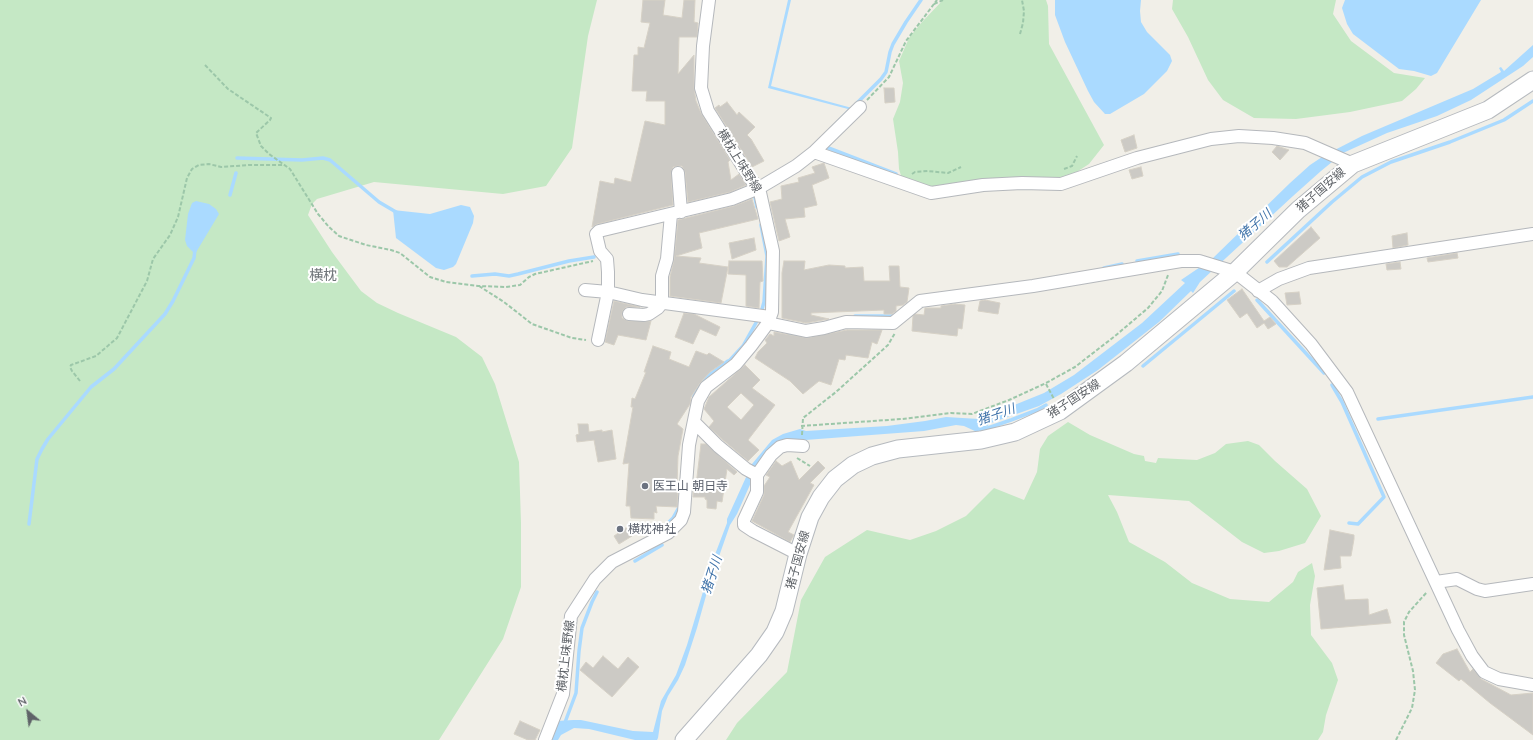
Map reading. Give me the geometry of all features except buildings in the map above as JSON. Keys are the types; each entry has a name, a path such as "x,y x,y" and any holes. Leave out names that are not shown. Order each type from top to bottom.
{"main road":[{"name":"猪子国安線","path":"684,740 759,655 775,632 784,611 798,554 810,517 821,497 835,479 853,465 872,456 898,449 981,440 1015,432 1060,411 1126,363 1235,272 1298,210 1352,164 1488,110 1533,80"}],"street":[{"name":"横枕上味野線","path":"545,740 562,694 571,616 595,579 612,562 668,533 681,520 684,512 689,445 695,423 698,401 706,386 736,364 769,320 772,312 773,251 758,188 752,181 708,111 701,88 702,46 708,0"},
{"path":"598,340 608,292 606,258 600,251 597,244 596,234 599,231 732,199 758,188 796,166 814,152 860,107"},
{"path":"814,152 931,193 983,185 1022,183 1061,184 1137,158 1211,139 1239,136 1273,138 1305,143 1352,164"},
{"path":"629,314 649,314 658,308 662,302 662,276 676,213 678,174"},
{"path":"1258,291 1279,279 1309,268 1533,234"},
{"path":"585,290 608,292 642,300 769,320 806,331 846,322 893,324 920,301 1033,286 1172,263 1199,261 1235,272 1272,301 1311,344 1348,392 1458,630 1472,656 1484,672 1499,679 1533,685"},
{"path":"695,423 718,446 746,469 757,475"},
{"path":"798,554 753,531 744,525 744,520 757,492 757,475 771,455 780,447 787,445 803,446"},
{"path":"1436,582 1457,579 1477,589 1485,591 1533,584"}],"path":[{"path":"860,107 889,77 906,41 937,0"},
{"path":"934,4 944,0"},
{"path":"1020,34 1024,10 1022,0"},
{"path":"205,65 239,97 271,118 256,133 261,146 284,166 290,169 318,214 339,236 366,245 400,253 430,277 446,282 478,286 506,287 520,285 535,274 606,258"},
{"path":"80,381 70,368 71,365 96,356 117,338 147,281 153,259 170,235 178,216 187,178 192,169 199,165 209,164 221,167 249,165 284,166"},
{"path":"902,184 915,172 928,171 948,173 961,167"},
{"path":"802,426 902,419 951,413 972,414 1009,400 1047,383 1074,367 1115,336 1148,308 1162,290 1172,263"},
{"path":"478,286 504,302 532,324 572,338 598,340"},
{"path":"810,466 797,458 803,446 803,418 808,412 836,392 888,345 895,332 893,324"},
{"path":"1396,740 1412,708 1415,690 1413,671 1404,635 1404,622 1409,612 1436,582"}],"green space":[{"path":"0,0 597,0 588,36 572,148 546,186 503,194 374,182 317,199 312,204 308,215 332,252 361,291 377,303 456,337 482,357 495,384 519,462 521,587 503,639 439,740 0,740"},
{"path":"943,0 1046,0 1048,6 1049,44 1104,145 1089,164 1072,175 1061,179 930,187 902,179 899,169 893,119 900,102 903,83 899,61 909,38"},
{"path":"1173,0 1336,0 1333,14 1351,41 1394,73 1425,78 1416,89 1402,101 1350,112 1296,119 1254,118 1223,100 1208,80 1188,37 1172,9"},
{"path":"1068,422 1090,435 1134,454 1144,456 1145,461 1156,463 1158,458 1197,460 1215,453 1226,444 1248,441 1259,445 1307,489 1321,516 1305,543 1279,551 1264,553 1242,542 1189,501 1108,495 1117,512 1129,542 1165,562 1192,583 1230,599 1269,602 1293,582 1298,572 1312,563 1315,576 1310,605 1311,635 1332,663 1338,680 1326,715 1323,732 1318,740 726,740 737,723 787,672 801,600 825,557 867,530 910,540 936,531 966,516 994,488 1024,500 1037,472 1040,449 1048,436"}],"water":[{"path":"788,0 791,0 771,86 852,108 814,144 848,109 768,88"},
{"path":"1055,0 1141,0 1141,22 1147,32 1170,55 1172,61 1167,71 1144,94 1110,114 1105,114 1094,102 1065,42 1055,15"},
{"path":"1345,0 1481,0 1437,73 1431,76 1414,71 1399,69 1353,34 1347,24 1342,8"},
{"name":"猪子川","path":"1533,45 1533,57 1523,66 1471,100 1437,116 1387,133 1343,153 1293,196 1200,282 1193,293 1191,291 1159,322 1098,370 1061,394 1039,406 991,423 981,431 977,432 964,426 956,425 924,431 792,441 753,478 737,514 730,525 709,585 685,665 668,696 662,711 657,740 635,740 589,729 574,728 561,735 558,740 549,740 557,721 581,720 633,731 653,732 661,701 676,675 687,645 711,565 727,523 727,519 752,464 772,440 783,434 800,429 806,431 887,426 946,417 979,419 980,417 997,412 1044,393 1074,375 1142,323 1185,283 1181,280 1212,259 1310,165 1325,155 1362,136 1473,89 1501,72 1499,68 1501,67 1504,71"},
{"path":"196,201 209,204 216,209 219,214 195,254 187,246 185,240 188,214 192,203"},
{"path":"461,205 470,207 474,216 473,223 456,264 453,267 444,270 436,268 396,238 393,210 430,214"}],"waterway":[{"path":"856,104 886,72 893,44 921,0"},
{"path":"1267,262 1332,202 1362,177 1391,162 1450,142 1504,120 1533,101"},
{"path":"826,147 896,174"},
{"path":"237,158 302,160 323,158 330,160 379,202 396,212"},
{"path":"230,195 236,173"},
{"path":"755,198 757,207"},
{"path":"761,225 767,256 764,302 761,313"},
{"path":"29,524 37,459 48,439 91,387 114,369 165,314 194,258 195,249"},
{"path":"1137,261 1178,254"},
{"path":"472,276 495,274 509,276 569,261 594,257"},
{"path":"1104,268 1122,264"},
{"path":"1143,366 1234,291"},
{"path":"1257,300 1324,373"},
{"path":"855,316 895,316"},
{"path":"730,360 743,346 757,321"},
{"path":"789,335 802,336"},
{"path":"694,396 708,376 728,361"},
{"path":"1332,385 1342,402 1384,497 1358,524 1349,523"},
{"path":"1378,419 1533,397"},
{"name":"猪子川","path":"979,429 985,429 1011,420 1046,405"},
{"path":"664,527 673,518 678,509"},
{"path":"635,561 662,545"},
{"path":"564,725 576,693 582,628 597,592"}],"place":[{"name":"医王山 朝日寺","path":"645,486"},
{"name":"横枕神社","path":"620,529"}],"district":[{"name":"横枕","path":"323,276"}]}
